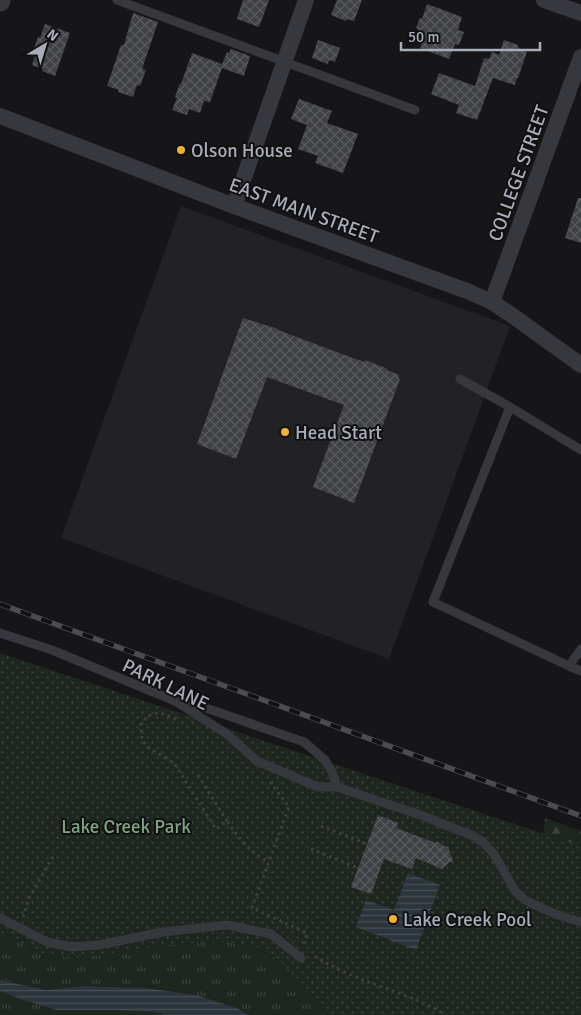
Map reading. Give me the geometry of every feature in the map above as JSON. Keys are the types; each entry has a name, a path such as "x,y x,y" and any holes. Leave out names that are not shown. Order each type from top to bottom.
{"street":[{"path":"234,206 306,0"},
{"path":"544,0 581,14"},
{"name":"COLLEGE STREET","path":"492,302 581,57"},
{"name":"EAST MAIN STREET","path":"0,116 234,206 467,290 492,302 581,365"}],"lane":[{"path":"118,0 415,110"},
{"path":"460,379 510,406 581,450"},
{"path":"510,406 433,602 581,671"},
{"name":"PARK LANE","path":"0,633 52,650 175,701 227,734 256,761 318,787 337,787 472,835 483,842 494,854 515,891 525,900 555,914 581,922"},
{"path":"569,666 581,649"},
{"path":"175,701 203,707 304,742 325,760 332,772 337,787"},
{"path":"0,918 47,942 72,947 100,945 162,932 227,925 271,934 304,955"}],"path":[{"path":"180,721 165,714 154,712 147,716 140,724 141,736 146,746 174,763 216,829 228,821"},
{"path":"198,775 249,849 269,862"},
{"path":"269,781 289,807 252,908 307,933 304,955"},
{"path":"321,826 367,844"},
{"path":"311,849 358,868"},
{"path":"19,928 29,898 55,853"},
{"path":"313,955 339,970 420,1002 446,1015"}],"shaded area":[{"name":"Head Start","path":"181,206 510,326 389,659 61,538"},
{"name":"Lake Creek Pool","path":"408,873 440,885 416,950 356,927 366,900 394,910"},
{"path":"0,980 46,990 83,986 147,988 196,995 237,1008 249,1015 164,1015 154,1012 113,1010 57,1010 0,991"}],"green space":[{"name":"Lake Creek Park","path":"0,653 581,846 581,1015 327,1015 321,1003 282,963 258,948 227,942 182,943 78,958 48,956 0,933"},
{"path":"545,818 581,831 581,876 543,842"},
{"path":"0,933 48,956 78,958 182,943 227,942 258,948 282,963 321,1003 327,1015 249,1015 237,1008 196,995 147,988 83,986 46,990 2,981 0,980"},
{"path":"0,991 20,999 113,1010 154,1012 164,1015 0,1015"}],"building":[{"path":"243,0 269,0 259,27 237,19"},
{"path":"337,0 362,0 354,21 347,19 346,21 331,15"},
{"path":"427,4 462,17 458,30 464,32 459,45 455,44 449,59 420,48 425,34 417,32 418,29 416,28 420,18 422,19"},
{"path":"133,13 158,22 142,69 146,70 140,86 137,85 133,97 107,86 121,45 124,45"},
{"path":"45,24 70,33 55,76 32,65 36,52 33,51"},
{"path":"318,40 340,48 335,62 329,60 328,64 312,58"},
{"path":"504,40 518,45 518,48 527,52 515,85 493,78 477,120 456,113 459,105 431,94 439,73 475,86 484,58 489,59 492,52 499,55"},
{"path":"231,49 250,56 244,76 222,68 210,102 204,101 200,113 189,109 187,115 172,110 192,53 222,64 227,52 229,53"},
{"path":"299,99 332,111 327,123 358,134 343,173 315,163 318,156 298,149 307,125 291,119"},
{"path":"578,198 581,198 581,243 565,238"},
{"path":"243,318 278,329 364,362 365,360 399,375 398,378 400,379 354,503 313,487 344,405 267,377 236,459 197,444"},
{"path":"378,815 398,823 396,828 436,843 437,841 448,847 453,861 442,869 416,858 412,869 384,859 371,894 351,887"}],"railway":[{"path":"0,604 581,816"}],"place":[{"name":"Olson House","path":"181,150"},
{"name":"Head Start","path":"285,432"},
{"name":"Lake Creek Pool","path":"393,919"}]}
